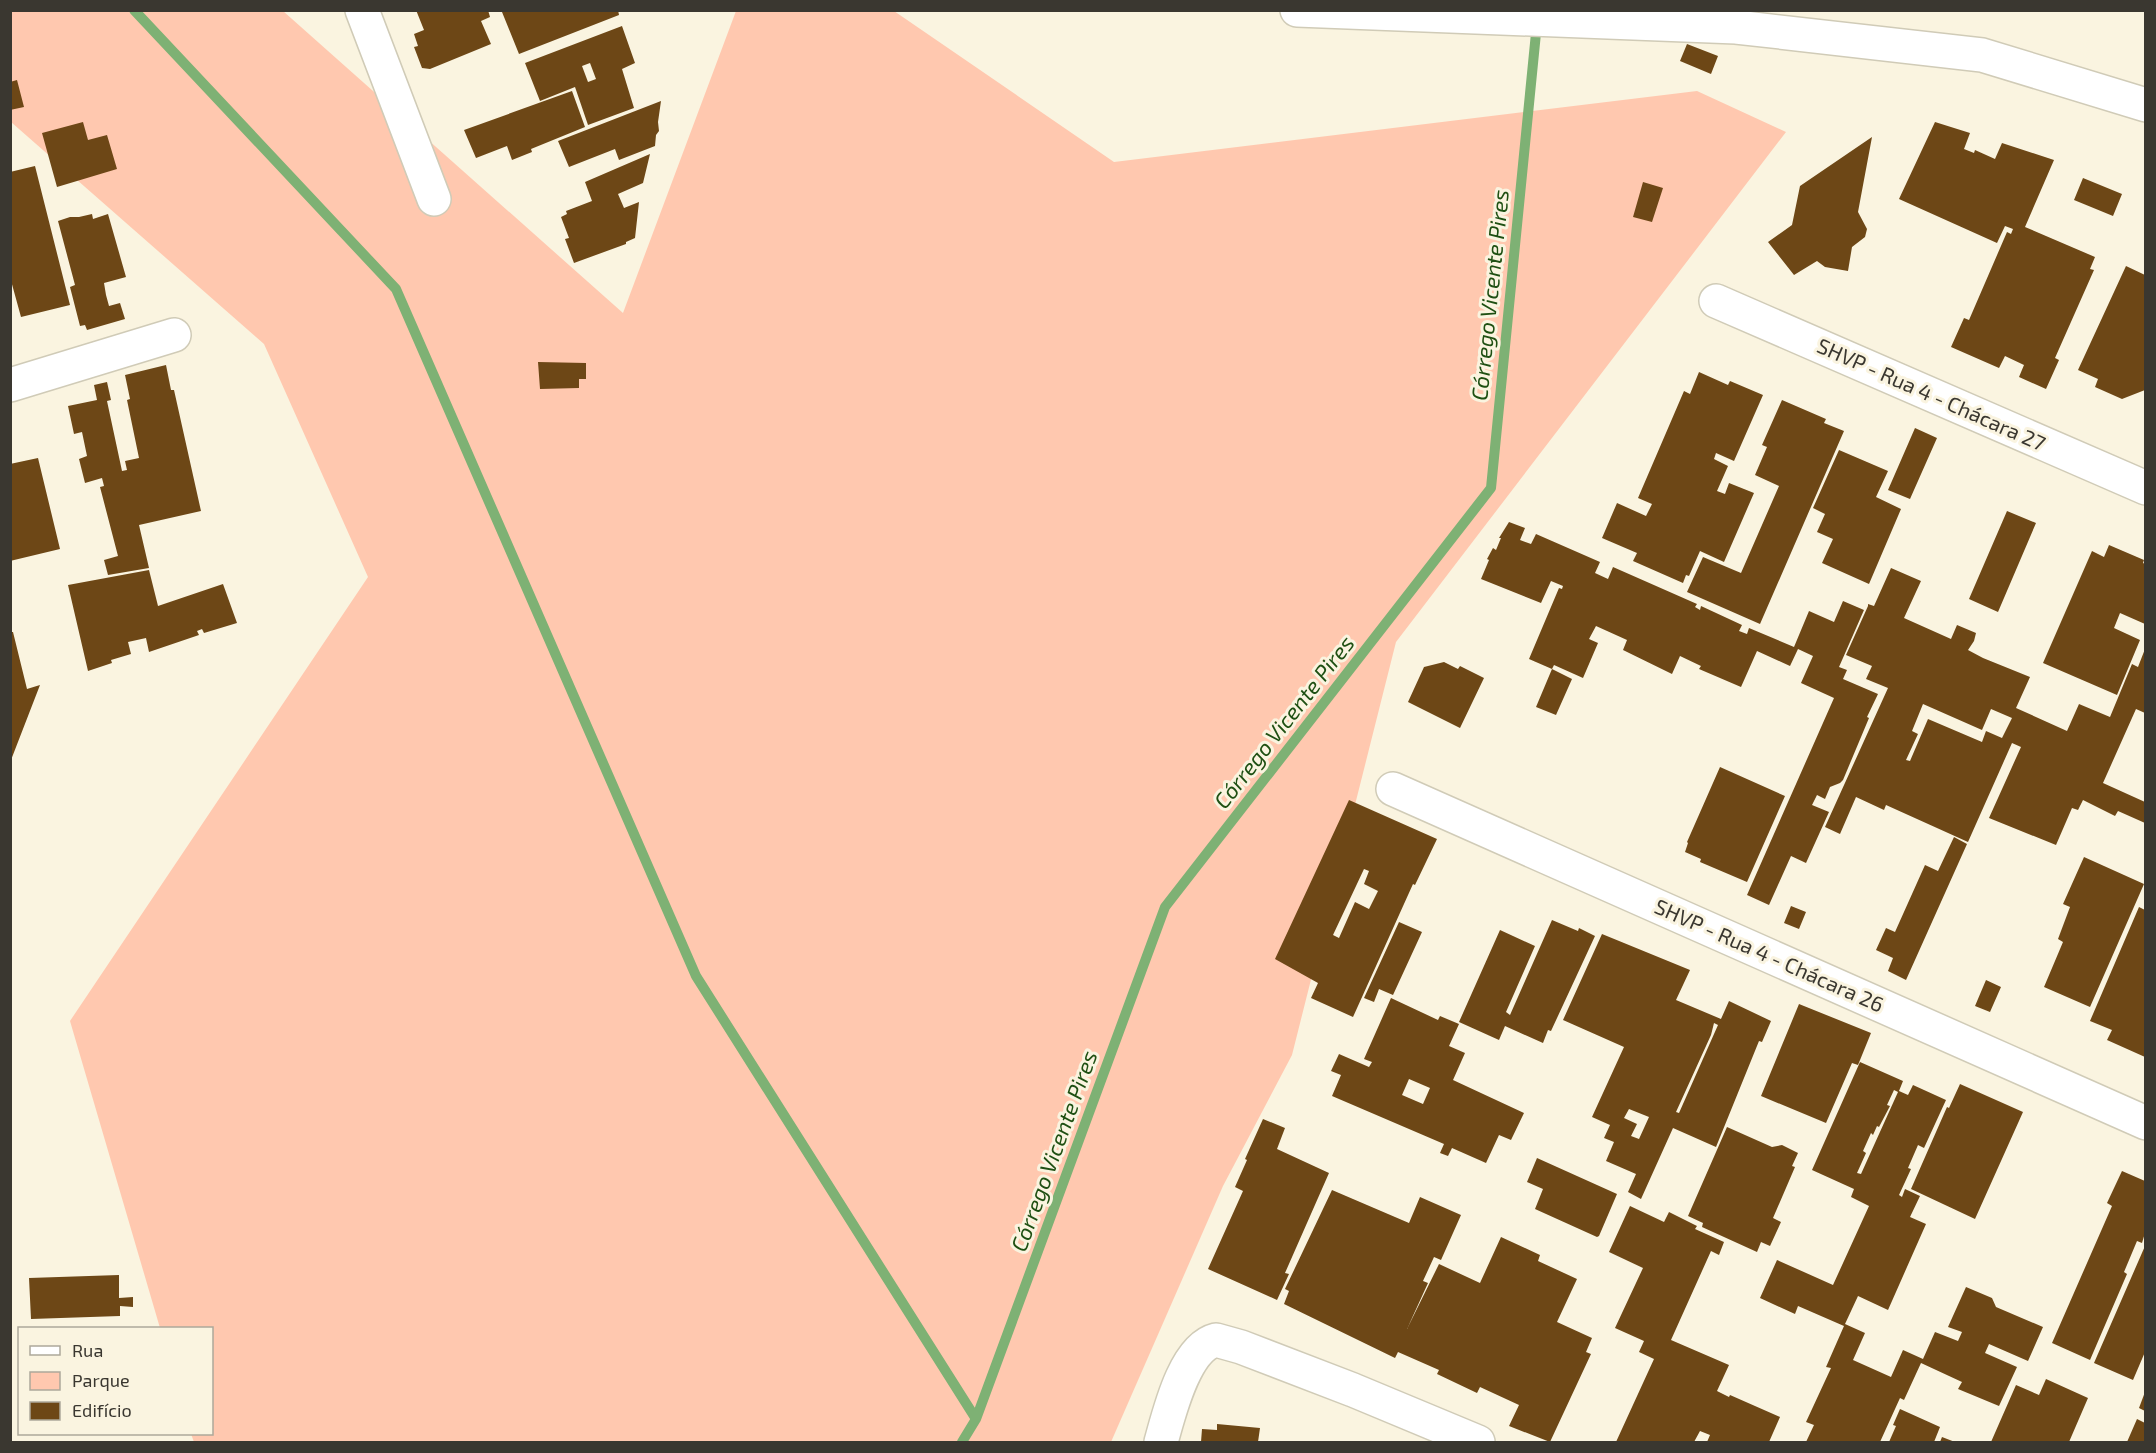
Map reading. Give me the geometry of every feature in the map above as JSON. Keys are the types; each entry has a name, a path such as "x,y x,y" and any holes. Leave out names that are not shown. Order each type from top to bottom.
{"street":[{"path":"362,10 434,199"},
{"path":"1298,10 1736,27 1982,55 2145,105"},
{"name":"SHVP - Rua 4 - Chácara 27","path":"1716,301 2145,488"},
{"path":"10,385 174,335"},
{"name":"SHVP - Rua 4 - Chácara 26","path":"1393,789 2145,1123"},
{"path":"1161,1443 1181,1380 1190,1363 1203,1347 1216,1340 1353,1390 1478,1443"}],"green space":[{"path":"11,11 283,11 623,313 736,11 894,11 1114,162 1697,91 1786,132 1396,642 1292,1055 1223,1186 1111,1442 194,1442 191,1435 213,1435 213,1327 160,1327 70,1021 368,577 264,344 11,122"}],"building":[{"path":"416,10 488,10 490,17 481,21 491,44 430,69 422,68 414,47 418,46 414,34 424,30"},
{"path":"506,10 618,10 619,15 519,54 502,12"},
{"path":"622,26 635,63 622,69 634,108 588,125 575,87 540,101 525,63","holes":["590,63 596,79 588,82 582,66"]},
{"path":"1687,44 1718,56 1711,74 1680,61"},
{"path":"17,80 24,107 10,110 10,82"},
{"path":"572,91 585,127 531,149 532,152 512,160 507,146 476,158 464,130"},
{"path":"661,101 659,131 656,135 655,146 619,160 615,149 569,167 558,141"},
{"path":"83,122 88,140 107,135 117,169 57,187 42,133"},
{"path":"1935,122 1970,133 1964,149 1974,153 1975,150 1995,159 2002,143 2054,160 2025,227 2095,257 2090,269 2094,270 2055,358 2059,360 2046,389 2019,377 2024,365 2005,356 1999,368 1951,347 1964,318 1969,320 2007,232 2011,234 2013,229 2005,226 1997,243 1899,199"},
{"path":"1872,137 1858,212 1867,229 1865,237 1852,247 1848,271 1825,267 1817,261 1794,275 1768,242 1792,225 1800,186"},
{"path":"650,154 643,183 618,194 624,208 639,202 635,238 626,244 574,263 565,239 569,238 561,217 567,214 566,211 592,201 585,182"},
{"path":"35,166 70,305 21,317 10,277 10,172"},
{"path":"2083,178 2122,194 2113,216 2074,200"},
{"path":"1643,182 1663,188 1652,222 1633,217"},
{"path":"92,214 93,219 108,214 126,277 104,283 109,306 120,303 125,319 87,330 85,325 80,326 70,287 75,285 58,221"},
{"path":"2126,266 2145,275 2145,390 2122,399 2095,387 2098,379 2078,370"},
{"path":"538,362 586,363 586,379 579,379 579,388 540,389"},
{"path":"166,365 171,390 174,390 201,511 139,525 149,568 108,575 104,560 118,556 100,487 104,486 102,478 85,483 79,459 87,456 82,432 74,434 68,406 97,400 94,385 107,382 111,400 107,401 122,471 127,470 125,461 139,458 127,400 130,399 125,375"},
{"path":"1699,372 1728,385 1730,381 1763,395 1734,461 1716,453 1714,459 1728,466 1717,491 1725,494 1729,483 1754,493 1724,562 1700,551 1689,576 1686,575 1683,583 1633,561 1637,553 1602,538 1617,503 1646,516 1652,504 1638,498 1684,391 1690,394"},
{"path":"1782,400 1826,419 1824,423 1844,431 1760,624 1687,592 1703,557 1741,573 1779,486 1755,475 1767,447 1762,445"},
{"path":"1915,428 1937,438 1910,499 1888,490"},
{"path":"1839,450 1888,471 1876,497 1901,509 1869,584 1822,563 1833,539 1817,532 1825,514 1813,508"},
{"path":"38,458 60,549 10,561 10,464"},
{"path":"2007,511 2036,523 1998,612 1969,599"},
{"path":"1509,522 1525,528 1520,540 1531,544 1536,534 1600,562 1595,573 1608,579 1613,567 1697,604 1695,607 1700,610 1701,606 1742,625 1739,631 1747,634 1749,628 1794,647 1809,611 1834,622 1843,601 1864,610 1839,667 1847,670 1843,679 1878,694 1843,780 1830,787 1825,799 1817,795 1812,805 1829,812 1806,863 1791,856 1769,905 1747,895 1834,698 1801,683 1813,656 1798,649 1790,666 1757,651 1741,687 1699,669 1701,666 1680,656 1672,674 1623,650 1627,640 1596,626 1589,639 1598,643 1583,678 1554,665 1552,669 1529,659 1559,588 1562,589 1563,586 1551,581 1541,603 1481,579 1489,560 1487,559 1493,548 1496,550 1501,538 1499,538"},
{"path":"2109,545 2144,560 2145,564 2145,624 2120,613 2114,628 2140,640 2117,695 2043,663 2092,551 2104,557"},
{"path":"1891,568 1921,581 1904,618 1951,639 1957,625 1976,633 1968,650 2030,677 2016,708 2067,731 2079,704 2110,717 2132,664 2138,667 2145,649 2145,713 2136,709 2103,783 2145,802 2145,823 2118,811 2115,816 2083,800 2078,810 2072,808 2056,845 1989,818 2021,747 2012,743 1968,842 1886,805 1884,810 1856,797 1840,834 1825,827 1888,688 1866,679 1872,666 1846,655 1868,604 1874,606","holes":["1923,704 1982,730 1991,709 2012,718 2002,738 1986,731 1982,742 1928,719 1910,761 1906,760 1918,734 1912,731"]},
{"path":"149,570 158,606 223,584 237,623 204,633 202,629 197,631 199,635 149,652 146,638 128,642 131,654 88,671 68,585"},
{"path":"10,632 13,632 27,689 40,685 11,760"},
{"path":"1444,662 1458,669 1460,666 1484,678 1460,728 1408,702 1424,667"},
{"path":"1552,669 1572,679 1556,715 1536,707"},
{"path":"1720,767 1785,796 1747,882 1700,862 1701,859 1685,852 1687,842"},
{"path":"1349,800 1437,839 1415,885 1413,884 1353,1017 1311,998 1318,983 1275,959","holes":["1364,869 1369,871 1364,884 1378,891 1369,909 1355,902 1339,938 1333,935"]},
{"path":"1954,837 1967,844 1906,980 1888,971 1893,958 1876,950 1886,928 1895,932 1925,865 1938,871"},
{"path":"2084,857 2144,884 2090,1007 2044,987 2063,942 2058,939 2070,907 2063,904"},
{"path":"1791,906 1806,912 1799,929 1784,923"},
{"path":"2139,907 2145,910 2145,1057 2107,1040 2112,1030 2090,1021"},
{"path":"1552,920 1578,931 1579,928 1595,936 1551,1031 1548,1030 1543,1043 1505,1026 1499,1040 1459,1022 1500,930 1535,946 1506,1012 1510,1015"},
{"path":"1399,922 1422,932 1393,995 1379,989 1374,1002 1364,998"},
{"path":"1602,934 1690,970 1676,1000 1721,1019 1729,1001 1771,1021 1762,1042 1759,1041 1716,1147 1673,1128 1641,1199 1628,1192 1636,1174 1606,1161 1614,1142 1604,1138 1610,1125 1592,1117 1624,1047 1563,1020","holes":["1714,1023 1718,1025 1679,1113 1676,1112 1711,1035","1629,1109 1649,1117 1639,1139 1631,1136 1637,1124 1624,1118"]},
{"path":"1986,980 2001,987 1990,1012 1975,1006"},
{"path":"1391,998 1438,1020 1440,1016 1459,1024 1449,1046 1465,1053 1453,1080 1524,1113 1511,1140 1499,1135 1486,1163 1452,1148 1448,1156 1440,1153 1444,1144 1332,1096 1341,1075 1331,1071 1339,1054 1369,1067 1372,1062 1364,1059","holes":["1409,1079 1430,1088 1423,1104 1402,1095"]},
{"path":"1799,1004 1871,1033 1858,1065 1852,1063 1826,1123 1761,1096"},
{"path":"1860,1062 1903,1081 1899,1091 1908,1095 1913,1085 1946,1100 1924,1148 1918,1145 1908,1168 1911,1169 1899,1195 1902,1197 1905,1189 1920,1196 1910,1217 1926,1224 1888,1310 1858,1296 1845,1324 1865,1333 1853,1360 1891,1377 1903,1350 1923,1359 1935,1332 1958,1341 1962,1332 1948,1327 1966,1287 1992,1298 1996,1307 2043,1327 2028,1361 1989,1344 1985,1353 2017,1367 1999,1406 1958,1389 1962,1382 1921,1363 1904,1400 1900,1398 1880,1442 1806,1442 1814,1425 1806,1422 1831,1368 1826,1367 1844,1326 1798,1306 1795,1314 1760,1298 1777,1260 1833,1285 1869,1206 1851,1197 1854,1189 1812,1170","holes":["1894,1090 1898,1092 1861,1174 1857,1173 1866,1153 1863,1151 1871,1133 1873,1135 1877,1126 1879,1127 1890,1106 1887,1105"]},
{"path":"1960,1084 2023,1112 1975,1219 1911,1189 1947,1107 1949,1108"},
{"path":"1263,1119 1285,1128 1277,1149 1329,1173 1285,1273 1289,1274 1277,1300 1208,1269 1243,1191 1235,1187"},
{"path":"1727,1127 1772,1147 1782,1145 1798,1153 1792,1166 1795,1167 1773,1218 1781,1222 1770,1246 1761,1242 1757,1252 1702,1227 1703,1223 1688,1216"},
{"path":"1537,1158 1617,1194 1599,1236 1535,1209 1543,1189 1527,1182"},
{"path":"2122,1171 2145,1181 2145,1233 2142,1243 2137,1241 2124,1272 2127,1274 2090,1360 2052,1343 2112,1206 2107,1203"},
{"path":"1332,1190 1409,1223 1420,1197 1461,1215 1441,1260 1434,1257 1423,1281 1428,1283 1407,1329 1439,1264 1480,1283 1501,1237 1540,1255 1538,1261 1577,1279 1557,1322 1592,1338 1586,1352 1591,1354 1550,1442 1509,1426 1519,1405 1480,1387 1477,1393 1437,1374 1439,1370 1398,1352 1395,1358 1284,1304 1289,1291 1285,1289"},
{"path":"1630,1206 1664,1222 1669,1212 1697,1226 1695,1229 1724,1242 1719,1255 1711,1251 1671,1340 1729,1365 1717,1391 1780,1417 1769,1442 1707,1442 1710,1435 1700,1431 1694,1442 1616,1442 1654,1359 1639,1352 1644,1341 1615,1328 1643,1268 1609,1252"},
{"path":"2145,1246 2145,1352 2133,1380 2094,1363"},
{"path":"119,1275 119,1298 133,1297 133,1307 120,1306 120,1316 31,1319 29,1278"},
{"path":"2046,1379 2088,1398 2069,1442 1991,1442 2016,1385 2039,1395"},
{"path":"2145,1392 2145,1411 2139,1408"},
{"path":"1900,1409 1940,1427 1934,1442 1889,1442"},
{"path":"2137,1419 2145,1423 2145,1442 2127,1442"},
{"path":"1217,1424 1260,1428 1258,1442 1201,1442 1202,1429 1217,1430"},
{"path":"1942,1437 1955,1442 1940,1442"}],"waterway":[{"path":"134,10 396,289 696,976 976,1419"},
{"name":"Córrego Vicente Pires","path":"962,1442 976,1419 1165,907 1491,488 1537,23"}]}
